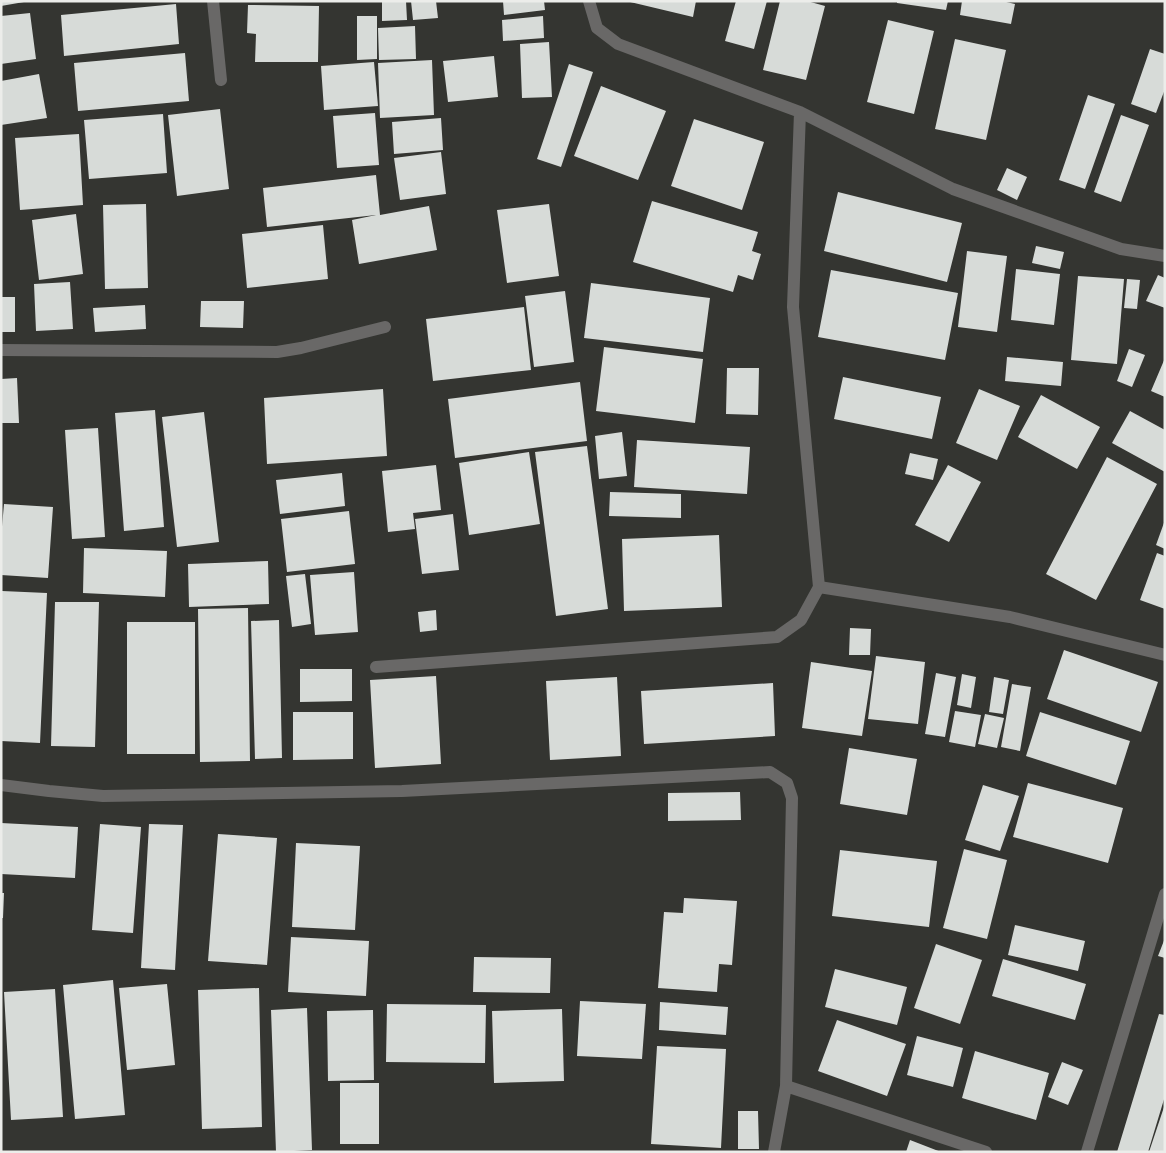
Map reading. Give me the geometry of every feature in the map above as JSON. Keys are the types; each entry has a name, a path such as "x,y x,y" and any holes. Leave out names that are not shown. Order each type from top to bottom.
{"street":[{"path":"213,1 221,80"},
{"path":"589,1 596,28 618,44 800,112 953,188 1121,249 1165,256"},
{"path":"376,667 777,637 801,620 819,587 793,306 800,112"},
{"path":"1,350 277,352 301,348 385,327"},
{"path":"819,587 1010,617 1165,655"},
{"path":"1,785 49,792 123,796 402,791 770,772 787,783 792,798 786,1086 774,1152"},
{"path":"1086,1152 1165,894"},
{"path":"786,1086 986,1152"}],"building":[{"path":"1,1 24,1 24,2 1,6"},
{"path":"382,1 406,1 407,20 382,21"},
{"path":"411,1 436,1 438,18 413,20"},
{"path":"503,1 544,1 545,10 504,15"},
{"path":"626,1 696,1 693,17"},
{"path":"736,1 767,1 754,49 725,41"},
{"path":"780,1 807,1 825,6 806,80 763,70"},
{"path":"897,1 948,1 946,10 897,3"},
{"path":"962,1 1002,1 1015,4 1011,24 960,15"},
{"path":"176,4 179,44 64,56 61,15"},
{"path":"248,5 319,6 318,62 255,62 256,34 247,33"},
{"path":"30,13 36,59 1,64 1,16"},
{"path":"357,16 377,16 377,59 357,60"},
{"path":"543,16 544,38 503,41 502,20"},
{"path":"888,20 934,31 914,114 867,102"},
{"path":"415,26 416,59 379,60 378,28"},
{"path":"955,39 1006,50 986,140 935,129"},
{"path":"549,42 552,97 522,98 520,44"},
{"path":"1150,49 1165,54 1165,89 1156,113 1131,104"},
{"path":"185,53 189,101 78,111 74,63"},
{"path":"494,56 498,97 448,102 443,61"},
{"path":"432,60 434,115 380,118 378,63"},
{"path":"374,62 378,106 324,110 321,66"},
{"path":"569,64 593,72 561,167 537,159"},
{"path":"39,74 47,118 1,125 1,81"},
{"path":"601,86 666,111 638,180 574,156"},
{"path":"1088,95 1115,104 1085,189 1059,180"},
{"path":"220,109 229,189 177,196 168,115"},
{"path":"375,113 379,165 337,168 333,116"},
{"path":"163,114 167,173 89,179 84,120"},
{"path":"1121,115 1149,125 1121,202 1094,192"},
{"path":"441,118 443,150 394,154 392,122"},
{"path":"694,119 764,142 742,210 671,186"},
{"path":"79,134 83,205 20,210 15,138"},
{"path":"441,152 446,194 400,200 394,158"},
{"path":"1007,168 1027,177 1017,200 997,190"},
{"path":"376,175 380,215 429,206 437,250 359,264 352,220 376,215 267,227 263,188"},
{"path":"838,192 962,223 947,282 824,251"},
{"path":"652,201 758,232 752,251 761,254 753,280 738,275 733,292 633,262"},
{"path":"146,204 148,288 105,289 103,205"},
{"path":"549,204 559,276 507,283 497,210"},
{"path":"76,214 83,274 39,280 32,220"},
{"path":"323,225 328,279 247,288 242,234"},
{"path":"1036,246 1064,252 1060,269 1032,263"},
{"path":"967,251 1007,256 997,332 958,327"},
{"path":"1016,269 1060,274 1054,325 1011,320"},
{"path":"831,270 958,293 945,360 818,337"},
{"path":"1158,275 1165,278 1165,308 1146,301"},
{"path":"1078,276 1124,279 1117,364 1071,360"},
{"path":"1127,279 1140,280 1137,309 1124,308"},
{"path":"70,282 73,329 36,331 34,284"},
{"path":"591,283 710,298 703,352 584,338"},
{"path":"565,291 574,362 534,367 525,296"},
{"path":"1,297 15,297 15,332 1,332"},
{"path":"201,301 244,301 243,328 200,327"},
{"path":"145,305 146,329 95,332 93,308"},
{"path":"524,307 531,370 433,381 426,319"},
{"path":"604,347 703,359 695,423 596,411"},
{"path":"1129,349 1145,355 1132,387 1117,381"},
{"path":"1007,357 1063,362 1061,386 1005,381"},
{"path":"1165,358 1165,397 1151,391"},
{"path":"727,368 759,368 758,415 726,414"},
{"path":"843,377 941,397 932,439 834,419"},
{"path":"17,378 19,423 1,423 1,379"},
{"path":"580,382 587,441 455,458 448,399"},
{"path":"383,389 387,456 267,464 264,398"},
{"path":"979,389 1020,406 997,460 956,443"},
{"path":"1041,395 1100,427 1077,469 1018,437"},
{"path":"155,410 164,527 124,531 115,413"},
{"path":"1130,411 1165,430 1165,472 1112,443"},
{"path":"204,412 219,542 177,547 162,417"},
{"path":"98,428 105,537 72,539 65,430"},
{"path":"622,432 627,476 599,479 595,436"},
{"path":"637,440 750,447 747,494 634,487"},
{"path":"587,446 608,609 556,616 535,452"},
{"path":"529,452 540,524 469,535 459,463"},
{"path":"910,453 938,459 933,480 905,474"},
{"path":"1107,457 1157,484 1096,600 1046,574"},
{"path":"436,465 441,510 413,513 415,529 388,532 382,471"},
{"path":"948,465 981,482 949,542 915,525"},
{"path":"342,473 345,506 280,514 276,480"},
{"path":"610,492 681,494 681,518 609,516"},
{"path":"4,504 53,507 48,578 1,575 1,538"},
{"path":"349,511 355,564 287,572 281,519"},
{"path":"453,514 459,570 422,574 415,519"},
{"path":"1165,520 1165,549 1156,545"},
{"path":"719,535 722,607 624,611 622,539"},
{"path":"84,548 167,551 165,597 83,593"},
{"path":"1157,553 1165,556 1165,609 1140,600"},
{"path":"268,561 269,604 189,607 188,564"},
{"path":"354,572 358,632 315,635 310,575"},
{"path":"305,574 311,624 292,627 286,576"},
{"path":"2,591 47,593 40,743 1,741"},
{"path":"55,602 99,602 95,747 51,746"},
{"path":"248,608 250,761 200,762 198,609"},
{"path":"436,610 437,630 420,632 418,612"},
{"path":"279,620 282,758 255,759 251,621"},
{"path":"127,622 195,622 195,754 127,754"},
{"path":"850,628 871,629 870,655 849,655"},
{"path":"1064,650 1158,682 1141,732 1047,699"},
{"path":"876,656 925,662 918,724 868,719"},
{"path":"811,662 872,671 862,736 802,728"},
{"path":"300,669 352,669 352,701 300,702"},
{"path":"936,673 956,677 945,737 925,734"},
{"path":"962,674 976,677 971,708 957,705"},
{"path":"436,676 441,764 375,768 370,680"},
{"path":"617,677 621,756 550,760 546,681"},
{"path":"994,677 1009,680 1003,714 989,712"},
{"path":"773,683 775,736 644,744 641,691"},
{"path":"1012,684 1031,687 1020,751 1001,747"},
{"path":"955,711 981,715 975,747 949,742"},
{"path":"293,712 353,712 353,759 293,760"},
{"path":"1040,712 1130,741 1116,785 1026,756"},
{"path":"985,714 1004,718 997,748 978,744"},
{"path":"849,748 917,759 907,815 840,804"},
{"path":"1028,783 1123,808 1108,863 1013,837"},
{"path":"983,785 1019,796 1000,851 965,840"},
{"path":"740,792 741,820 668,821 668,793"},
{"path":"1,823 78,827 75,878 1,874"},
{"path":"100,824 141,827 133,933 92,930"},
{"path":"149,824 183,825 175,970 141,968"},
{"path":"218,834 277,838 267,965 208,961"},
{"path":"296,843 360,846 355,930 292,927"},
{"path":"964,849 1007,860 987,939 943,928"},
{"path":"840,850 937,861 929,927 832,916"},
{"path":"1,893 4,893 3,918 1,918"},
{"path":"684,898 737,901 732,965 719,964 717,992 658,988 664,912 683,913"},
{"path":"1015,925 1085,941 1078,971 1008,955"},
{"path":"291,937 369,941 366,996 288,992"},
{"path":"1165,938 1165,958 1158,956"},
{"path":"936,944 982,960 960,1024 914,1008"},
{"path":"474,957 551,958 550,993 473,992"},
{"path":"1003,959 1086,984 1075,1020 992,996"},
{"path":"835,969 907,987 897,1025 825,1007"},
{"path":"113,980 125,1115 75,1119 63,985"},
{"path":"167,984 175,1065 127,1070 119,988"},
{"path":"259,988 262,1127 202,1129 198,990"},
{"path":"55,989 63,1117 11,1120 4,992"},
{"path":"580,1001 646,1004 642,1059 577,1056"},
{"path":"660,1002 728,1007 726,1035 659,1030"},
{"path":"387,1004 486,1005 485,1063 386,1062"},
{"path":"307,1008 312,1150 276,1152 271,1010"},
{"path":"562,1009 564,1081 494,1083 492,1011"},
{"path":"373,1010 374,1080 328,1081 327,1011"},
{"path":"1159,1014 1165,1015 1165,1096 1148,1152 1117,1152"},
{"path":"837,1020 906,1044 887,1096 818,1071"},
{"path":"917,1036 963,1048 953,1087 907,1075"},
{"path":"657,1046 726,1049 721,1148 651,1144"},
{"path":"975,1051 1049,1073 1036,1120 962,1098"},
{"path":"1062,1062 1083,1070 1068,1105 1048,1097"},
{"path":"340,1083 379,1083 379,1144 340,1144"},
{"path":"1164,1107 1165,1152 1149,1152"},
{"path":"738,1111 758,1111 759,1149 738,1149"},
{"path":"910,1140 941,1152 906,1152"}]}
